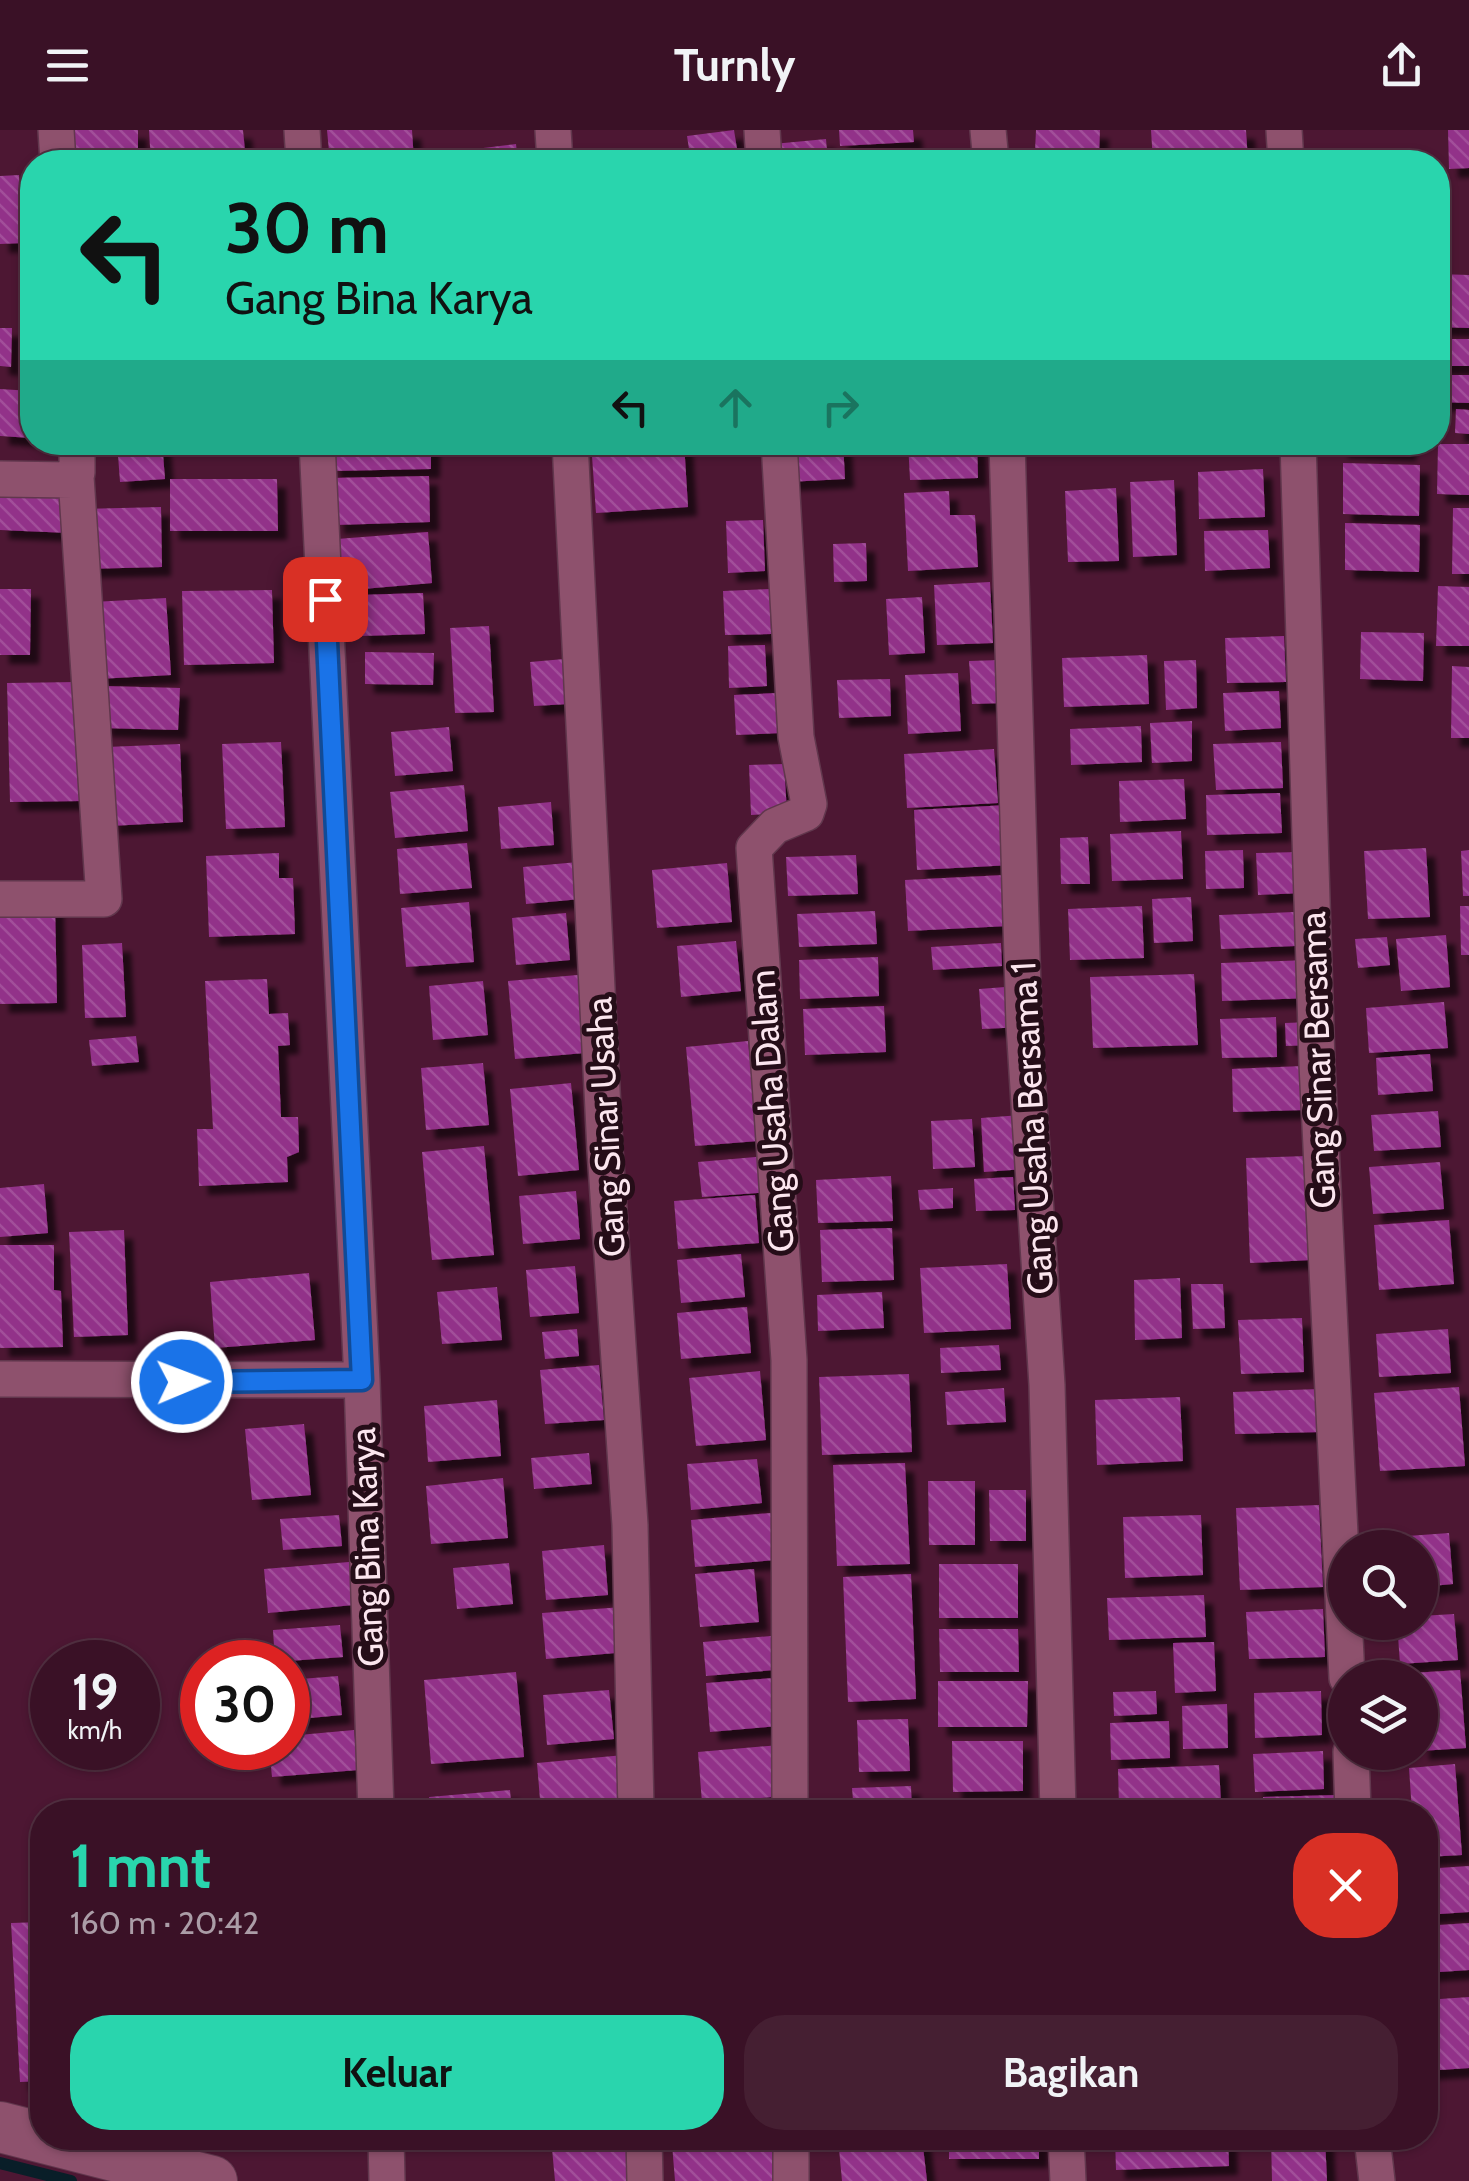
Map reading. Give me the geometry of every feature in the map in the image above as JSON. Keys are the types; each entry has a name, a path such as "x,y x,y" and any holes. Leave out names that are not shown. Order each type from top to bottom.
{"street":[{"name":"Gang Bina Karya","path":"318,455 362,1380 376,1800"},
{"name":"Gang Sinar Usaha","path":"571,455 605,1150 630,1525 636,1800"},
{"name":"Gang Usaha Dalam","path":"781,455 796,737 809,804 798,818 762,835 754,848 789,1360 790,1800"},
{"name":"Gang Usaha Bersama 1","path":"1007,455 1023,1006 1047,1385 1058,1800"},
{"name":"Gang Sinar Bersama","path":"1298,455 1317,1064 1346,1660"},
{"path":"0,479 76,460 104,898 0,898"},
{"path":"0,1379 362,1380"},
{"path":"1352,1770 1353,1800"},
{"path":"0,2127 30,2135"},
{"path":"90,2150 212,2181"},
{"path":"386,2150 387,2181"},
{"path":"644,2150 645,2181"},
{"path":"791,2150 791,2181"},
{"path":"1067,2150 1068,2181"},
{"path":"1373,2150 1377,2181"}],"building":[{"path":"64,130 138,130 138,150 65,150"},
{"path":"149,130 243,130 245,150 150,150"},
{"path":"327,130 412,130 413,150 329,150"},
{"path":"734,130 737,150 689,150 687,136"},
{"path":"839,130 913,130 914,142 840,146"},
{"path":"1036,130 1100,130 1099,150 1035,150"},
{"path":"1151,130 1246,130 1247,150 1152,150"},
{"path":"1448,130 1469,130 1469,168 1450,169"},
{"path":"826,139 827,150 774,150 773,144"},
{"path":"516,144 517,150 467,150"},
{"path":"19,175 20,243 0,244 0,176"},
{"path":"1450,274 1469,275 1469,328 1450,327"},
{"path":"0,328 12,328 11,367 0,366"},
{"path":"1450,339 1469,339 1469,366 1450,366"},
{"path":"1450,375 1469,375 1469,403 1450,402"},
{"path":"0,389 20,390 20,437 0,436"},
{"path":"1456,409 1469,410 1469,434 1455,433"},
{"path":"1450,444 1469,444 1469,495 1437,494 1438,455 1450,455"},
{"path":"118,455 163,455 165,479 120,482"},
{"path":"331,455 431,455 431,469 331,471"},
{"path":"592,455 685,455 688,507 596,513"},
{"path":"786,455 844,455 845,479 787,482"},
{"path":"909,455 977,455 978,478 910,480"},
{"path":"1343,463 1420,465 1419,516 1343,514"},
{"path":"1263,469 1265,517 1199,519 1198,472"},
{"path":"429,476 430,522 335,525 333,478"},
{"path":"170,479 277,479 278,531 170,531"},
{"path":"1174,480 1177,555 1133,557 1130,482"},
{"path":"0,487 72,490 70,533 0,530"},
{"path":"1116,488 1119,561 1068,562 1065,491"},
{"path":"949,491 950,515 975,515 978,567 908,571 904,493"},
{"path":"161,507 162,567 83,569 81,509"},
{"path":"1453,508 1469,508 1469,574 1452,574"},
{"path":"763,520 765,571 728,573 726,521"},
{"path":"1345,523 1420,525 1419,572 1345,570"},
{"path":"1268,530 1270,568 1205,571 1204,531"},
{"path":"428,532 432,583 328,592 324,540"},
{"path":"866,543 867,581 834,582 833,544"},
{"path":"990,582 993,643 937,645 934,585"},
{"path":"1438,586 1469,587 1469,646 1436,646"},
{"path":"0,589 31,589 30,655 0,655"},
{"path":"770,589 771,634 725,635 723,591"},
{"path":"272,590 274,663 184,665 182,591"},
{"path":"423,593 425,634 360,636 359,595"},
{"path":"922,597 925,653 889,655 886,599"},
{"path":"166,598 171,675 97,679 93,602"},
{"path":"489,626 494,712 455,713 450,628"},
{"path":"1361,632 1424,633 1423,681 1360,679"},
{"path":"1284,636 1286,682 1227,683 1225,638"},
{"path":"765,645 767,686 729,688 728,646"},
{"path":"365,652 434,653 433,685 365,684"},
{"path":"1147,655 1149,704 1064,707 1062,658"},
{"path":"564,659 568,704 534,706 530,662"},
{"path":"1000,660 1002,703 972,704 969,661"},
{"path":"1196,660 1197,708 1166,710 1164,661"},
{"path":"1452,666 1469,667 1469,738 1451,738"},
{"path":"958,673 961,731 908,734 905,675"},
{"path":"890,679 891,716 839,718 837,680"},
{"path":"78,682 81,801 10,802 7,683"},
{"path":"103,686 180,688 178,730 102,728"},
{"path":"1279,691 1281,728 1225,731 1223,693"},
{"path":"778,693 780,733 736,735 734,695"},
{"path":"1192,721 1192,761 1152,763 1150,723"},
{"path":"1141,726 1142,762 1071,765 1070,729"},
{"path":"449,727 453,771 395,776 391,732"},
{"path":"281,742 285,827 226,829 222,744"},
{"path":"1281,742 1283,788 1216,790 1213,744"},
{"path":"180,744 183,822 110,826 106,747"},
{"path":"994,749 998,803 907,808 904,754"},
{"path":"784,764 787,813 751,815 749,765"},
{"path":"1184,779 1186,819 1120,822 1119,781"},
{"path":"464,785 468,831 395,838 390,792"},
{"path":"1280,793 1282,833 1207,835 1206,795"},
{"path":"551,802 554,845 501,849 498,807"},
{"path":"1008,805 1012,865 917,870 914,810"},
{"path":"1181,831 1183,879 1112,881 1110,834"},
{"path":"1088,837 1090,884 1061,884 1060,838"},
{"path":"467,843 472,888 400,894 397,849"},
{"path":"1426,848 1430,917 1368,919 1364,851"},
{"path":"1243,850 1244,888 1206,889 1205,851"},
{"path":"1469,850 1469,896 1463,896 1461,851"},
{"path":"1300,852 1302,893 1258,895 1256,853"},
{"path":"279,853 279,878 293,878 295,934 209,937 206,856"},
{"path":"856,855 858,894 788,896 786,857"},
{"path":"578,862 581,899 526,904 523,867"},
{"path":"727,863 732,922 657,928 652,870"},
{"path":"1005,875 1008,926 908,931 905,880"},
{"path":"1191,897 1193,941 1154,943 1152,899"},
{"path":"469,902 474,962 406,967 401,908"},
{"path":"55,905 57,1003 0,1004 0,906"},
{"path":"1142,906 1144,958 1070,960 1068,909"},
{"path":"1460,906 1469,906 1469,955 1461,955"},
{"path":"875,911 877,944 799,947 797,914"},
{"path":"1294,912 1295,946 1221,949 1219,915"},
{"path":"566,913 570,960 516,965 512,918"},
{"path":"1446,935 1450,987 1401,991 1396,939"},
{"path":"1387,937 1390,965 1358,968 1355,939"},
{"path":"736,941 741,991 681,997 677,946"},
{"path":"122,943 126,1017 85,1018 82,945"},
{"path":"1001,943 1002,966 933,970 931,947"},
{"path":"878,957 879,996 800,999 799,960"},
{"path":"1310,960 1312,998 1222,1001 1221,963"},
{"path":"589,974 596,1052 515,1059 508,981"},
{"path":"1194,974 1198,1045 1093,1048 1090,977"},
{"path":"267,979 269,1014 288,1013 290,1045 278,1046 281,1117 298,1117 299,1152 287,1157 288,1182 199,1186 197,1129 213,1129 205,981"},
{"path":"483,981 488,1035 433,1040 429,986"},
{"path":"1018,986 1021,1027 982,1029 979,989"},
{"path":"1444,1002 1448,1048 1369,1053 1366,1008"},
{"path":"884,1006 886,1052 805,1055 803,1009"},
{"path":"1276,1017 1277,1057 1222,1058 1220,1019"},
{"path":"1311,1022 1312,1045 1286,1046 1285,1023"},
{"path":"136,1036 139,1062 92,1066 89,1040"},
{"path":"748,1041 758,1141 695,1146 686,1047"},
{"path":"1430,1054 1433,1091 1378,1095 1376,1058"},
{"path":"483,1063 489,1125 426,1130 421,1068"},
{"path":"1302,1066 1304,1110 1233,1112 1232,1069"},
{"path":"571,1083 579,1170 518,1176 510,1089"},
{"path":"1438,1111 1441,1147 1374,1151 1371,1115"},
{"path":"1022,1115 1025,1169 984,1172 981,1118"},
{"path":"972,1119 975,1167 933,1169 931,1121"},
{"path":"484,1146 494,1255 432,1260 422,1152"},
{"path":"767,1156 770,1192 702,1197 698,1162"},
{"path":"1307,1156 1311,1260 1250,1263 1246,1158"},
{"path":"1440,1162 1444,1209 1373,1214 1369,1167"},
{"path":"891,1176 893,1221 818,1223 816,1180"},
{"path":"1013,1177 1015,1210 976,1211 974,1179"},
{"path":"44,1184 48,1233 0,1237 0,1188"},
{"path":"953,1188 953,1208 920,1210 918,1190"},
{"path":"576,1191 580,1239 523,1244 519,1196"},
{"path":"755,1195 759,1243 678,1249 674,1201"},
{"path":"1449,1220 1454,1284 1379,1290 1374,1225"},
{"path":"892,1228 894,1280 822,1282 820,1230"},
{"path":"124,1230 128,1335 74,1337 69,1232"},
{"path":"0,1245 54,1245 54,1290 61,1291 63,1347 0,1348"},
{"path":"741,1254 745,1297 681,1303 677,1260"},
{"path":"1007,1264 1011,1329 924,1333 920,1268"},
{"path":"575,1266 579,1313 530,1317 526,1270"},
{"path":"309,1273 315,1340 215,1348 210,1282"},
{"path":"1180,1278 1182,1338 1135,1340 1134,1280"},
{"path":"1191,1284 1223,1284 1225,1328 1193,1329"},
{"path":"497,1287 502,1340 442,1344 437,1292"},
{"path":"882,1292 884,1328 818,1331 817,1295"},
{"path":"747,1307 751,1353 681,1359 677,1313"},
{"path":"1302,1318 1304,1372 1241,1374 1238,1320"},
{"path":"577,1329 579,1356 545,1359 542,1332"},
{"path":"1448,1329 1451,1373 1379,1377 1376,1334"},
{"path":"999,1345 1001,1370 941,1373 940,1348"},
{"path":"599,1365 604,1420 545,1424 540,1370"},
{"path":"760,1371 766,1440 696,1446 689,1378"},
{"path":"909,1374 912,1452 822,1455 819,1377"},
{"path":"1459,1387 1465,1466 1380,1471 1374,1393"},
{"path":"1004,1388 1006,1422 947,1425 945,1392"},
{"path":"1320,1389 1322,1432 1235,1434 1233,1392"},
{"path":"1180,1397 1183,1461 1097,1465 1095,1400"},
{"path":"497,1400 501,1456 428,1462 424,1406"},
{"path":"304,1424 311,1495 252,1500 245,1429"},
{"path":"589,1453 592,1484 534,1489 531,1458"},
{"path":"757,1459 762,1503 691,1510 687,1464"},
{"path":"905,1463 910,1564 837,1566 833,1465"},
{"path":"503,1478 508,1538 431,1544 426,1486"},
{"path":"928,1481 975,1481 975,1545 929,1545"},
{"path":"989,1490 1026,1490 1026,1541 990,1541"},
{"path":"1319,1505 1323,1587 1240,1590 1236,1508"},
{"path":"771,1513 775,1560 695,1567 691,1520"},
{"path":"339,1515 342,1546 283,1550 280,1519"},
{"path":"1201,1515 1203,1575 1125,1578 1123,1517"},
{"path":"1449,1533 1453,1584 1438,1585 1438,1534"},
{"path":"604,1545 608,1595 546,1600 542,1551"},
{"path":"361,1561 364,1604 268,1613 264,1569"},
{"path":"509,1563 513,1604 457,1609 453,1568"},
{"path":"939,1564 1018,1564 1018,1618 939,1618"},
{"path":"754,1569 759,1622 700,1627 695,1574"},
{"path":"911,1574 916,1699 848,1702 843,1577"},
{"path":"1204,1595 1206,1637 1109,1640 1107,1598"},
{"path":"623,1607 627,1652 546,1659 542,1613"},
{"path":"1323,1609 1325,1657 1249,1659 1246,1612"},
{"path":"1454,1614 1458,1660 1400,1660 1398,1640 1438,1640 1438,1615"},
{"path":"340,1625 343,1657 310,1659 310,1640 274,1640 273,1630"},
{"path":"939,1629 1018,1629 1019,1672 940,1672"},
{"path":"771,1636 774,1670 706,1676 703,1642"},
{"path":"1214,1642 1216,1691 1175,1693 1173,1643"},
{"path":"1460,1670 1466,1748 1438,1750 1438,1671"},
{"path":"516,1672 524,1757 431,1764 424,1680"},
{"path":"338,1676 342,1715 310,1718 310,1678"},
{"path":"774,1678 779,1726 710,1732 706,1683"},
{"path":"938,1681 1028,1681 1027,1727 938,1727"},
{"path":"609,1690 614,1739 547,1745 543,1695"},
{"path":"1156,1691 1157,1714 1114,1716 1113,1692"},
{"path":"1321,1691 1322,1735 1255,1738 1254,1693"},
{"path":"1227,1704 1228,1748 1183,1749 1182,1706"},
{"path":"908,1719 910,1771 859,1772 857,1720"},
{"path":"1169,1721 1170,1758 1111,1760 1110,1723"},
{"path":"354,1730 358,1770 272,1777 271,1770 310,1770 310,1734"},
{"path":"952,1741 1023,1741 1023,1791 953,1792"},
{"path":"780,1745 784,1796 702,1800 698,1752"},
{"path":"1323,1751 1324,1789 1255,1792 1253,1754"},
{"path":"624,1755 628,1800 540,1800 537,1763"},
{"path":"1455,1764 1462,1855 1438,1856 1438,1800 1411,1800 1409,1770 1438,1770 1438,1765"},
{"path":"1219,1765 1221,1800 1119,1800 1118,1769"},
{"path":"911,1786 912,1800 853,1800 852,1788"},
{"path":"510,1790 511,1800 429,1800 429,1797"},
{"path":"1338,1795 1338,1800 1263,1800 1263,1797"},
{"path":"1469,1866 1469,1912 1438,1914 1438,1868"},
{"path":"30,1922 30,2082 20,2082 11,1923"},
{"path":"1469,1923 1469,1970 1438,1972 1438,1925"},
{"path":"1469,1997 1469,2068 1438,2070 1438,1999"},
{"path":"552,2150 633,2150 636,2181 555,2181"},
{"path":"672,2150 776,2150 779,2181 675,2181"},
{"path":"839,2150 923,2150 927,2181 842,2181"},
{"path":"949,2150 1039,2150 1039,2159 949,2159"},
{"path":"1115,2150 1228,2150 1229,2166 1116,2170"},
{"path":"1271,2150 1326,2150 1327,2181 1272,2181"}],"waterway":[{"path":"0,2163 71,2181"}],"route":[{"path":"182,1382 362,1380 325,599"}]}
